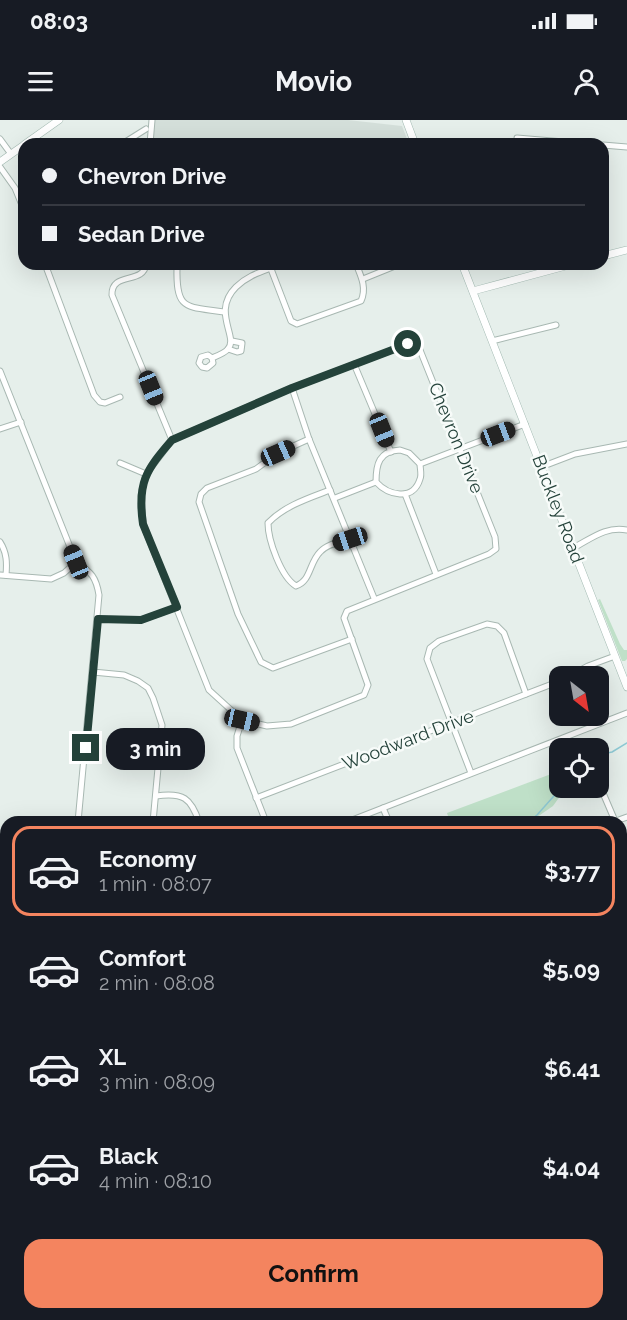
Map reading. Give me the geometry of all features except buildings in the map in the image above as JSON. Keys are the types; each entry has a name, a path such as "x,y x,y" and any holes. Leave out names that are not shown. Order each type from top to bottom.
{"street":[{"path":"34,138 59,120"},
{"path":"150,138 152,120"},
{"path":"406,120 413,138"},
{"path":"132,138 146,129"},
{"path":"0,139 11,154"},
{"path":"609,146 627,147"},
{"path":"0,162 18,149"},
{"path":"0,167 18,195"},
{"path":"609,254 627,250"},
{"path":"47,270 94,395 100,402 105,403 120,397"},
{"path":"145,270 140,275 122,279 113,286 113,298 172,440"},
{"path":"178,270 178,294 182,303 191,307 224,312"},
{"path":"212,358 228,349 232,341 224,312 229,297 236,288 258,271 264,270"},
{"path":"271,270 291,321 297,324 361,301 364,293 363,279 359,270"},
{"path":"363,279 385,270"},
{"name":"Buckley Road","path":"464,270 627,687"},
{"path":"473,291 540,270"},
{"path":"492,341 556,325"},
{"path":"228,349 240,351 242,343 232,341"},
{"name":"Chevron Drive","path":"146,474 172,440 354,364 408,344 415,346 420,350 495,537 496,549 489,554 436,574"},
{"path":"354,364 391,452"},
{"path":"0,371 76,562 96,580 99,596 79,816"},
{"path":"292,388 309,439 374,598"},
{"path":"0,429 21,422"},
{"path":"420,464 525,423"},
{"path":"309,439 278,453 256,469 207,488 201,494 199,502 238,614 261,662 273,668 352,639"},
{"path":"542,467 575,454 627,444"},
{"path":"400,450 409,453 420,464 421,479 414,489 405,494 388,492 376,482 376,466 383,456 391,452 400,450"},
{"path":"120,463 146,474 141,495 143,524 209,690 242,720 267,726 291,724 364,695 368,685 344,614 347,610 374,598 436,574 405,494"},
{"path":"334,498 376,482"},
{"path":"330,490 305,499 275,515 268,523 268,534 288,581 296,586 302,584 321,550 350,539"},
{"path":"573,548 603,531 627,530"},
{"path":"0,542 5,550 7,561 3,575 51,579 64,573 76,562"},
{"path":"98,619 141,620 177,607"},
{"path":"471,773 427,659 430,648 439,641 487,624 497,626 504,633 526,694"},
{"path":"588,666 615,656"},
{"path":"93,672 124,675 144,684 151,693 162,725 154,816"},
{"name":"Woodward Drive","path":"256,798 549,685"},
{"path":"362,816 627,713"},
{"path":"242,720 237,736 237,748 264,816"},
{"path":"156,796 170,794 188,800 197,816"},
{"path":"605,798 612,816"},
{"path":"383,808 386,816"}],"shaded area":[{"path":"155,120 348,120 402,126 407,138 154,138"}],"green space":[{"path":"600,599 620,644 624,650 627,650 625,661 622,661 598,600"},
{"path":"549,775 549,798 559,798 553,806 539,816 448,816 447,813"}],"waterway":[{"path":"609,753 627,743"},
{"path":"536,816 552,798"}],"route":[{"path":"86,748 98,619 141,620 177,607 143,524 141,510 141,495 146,474 159,455 172,440 292,388 408,344"}]}
